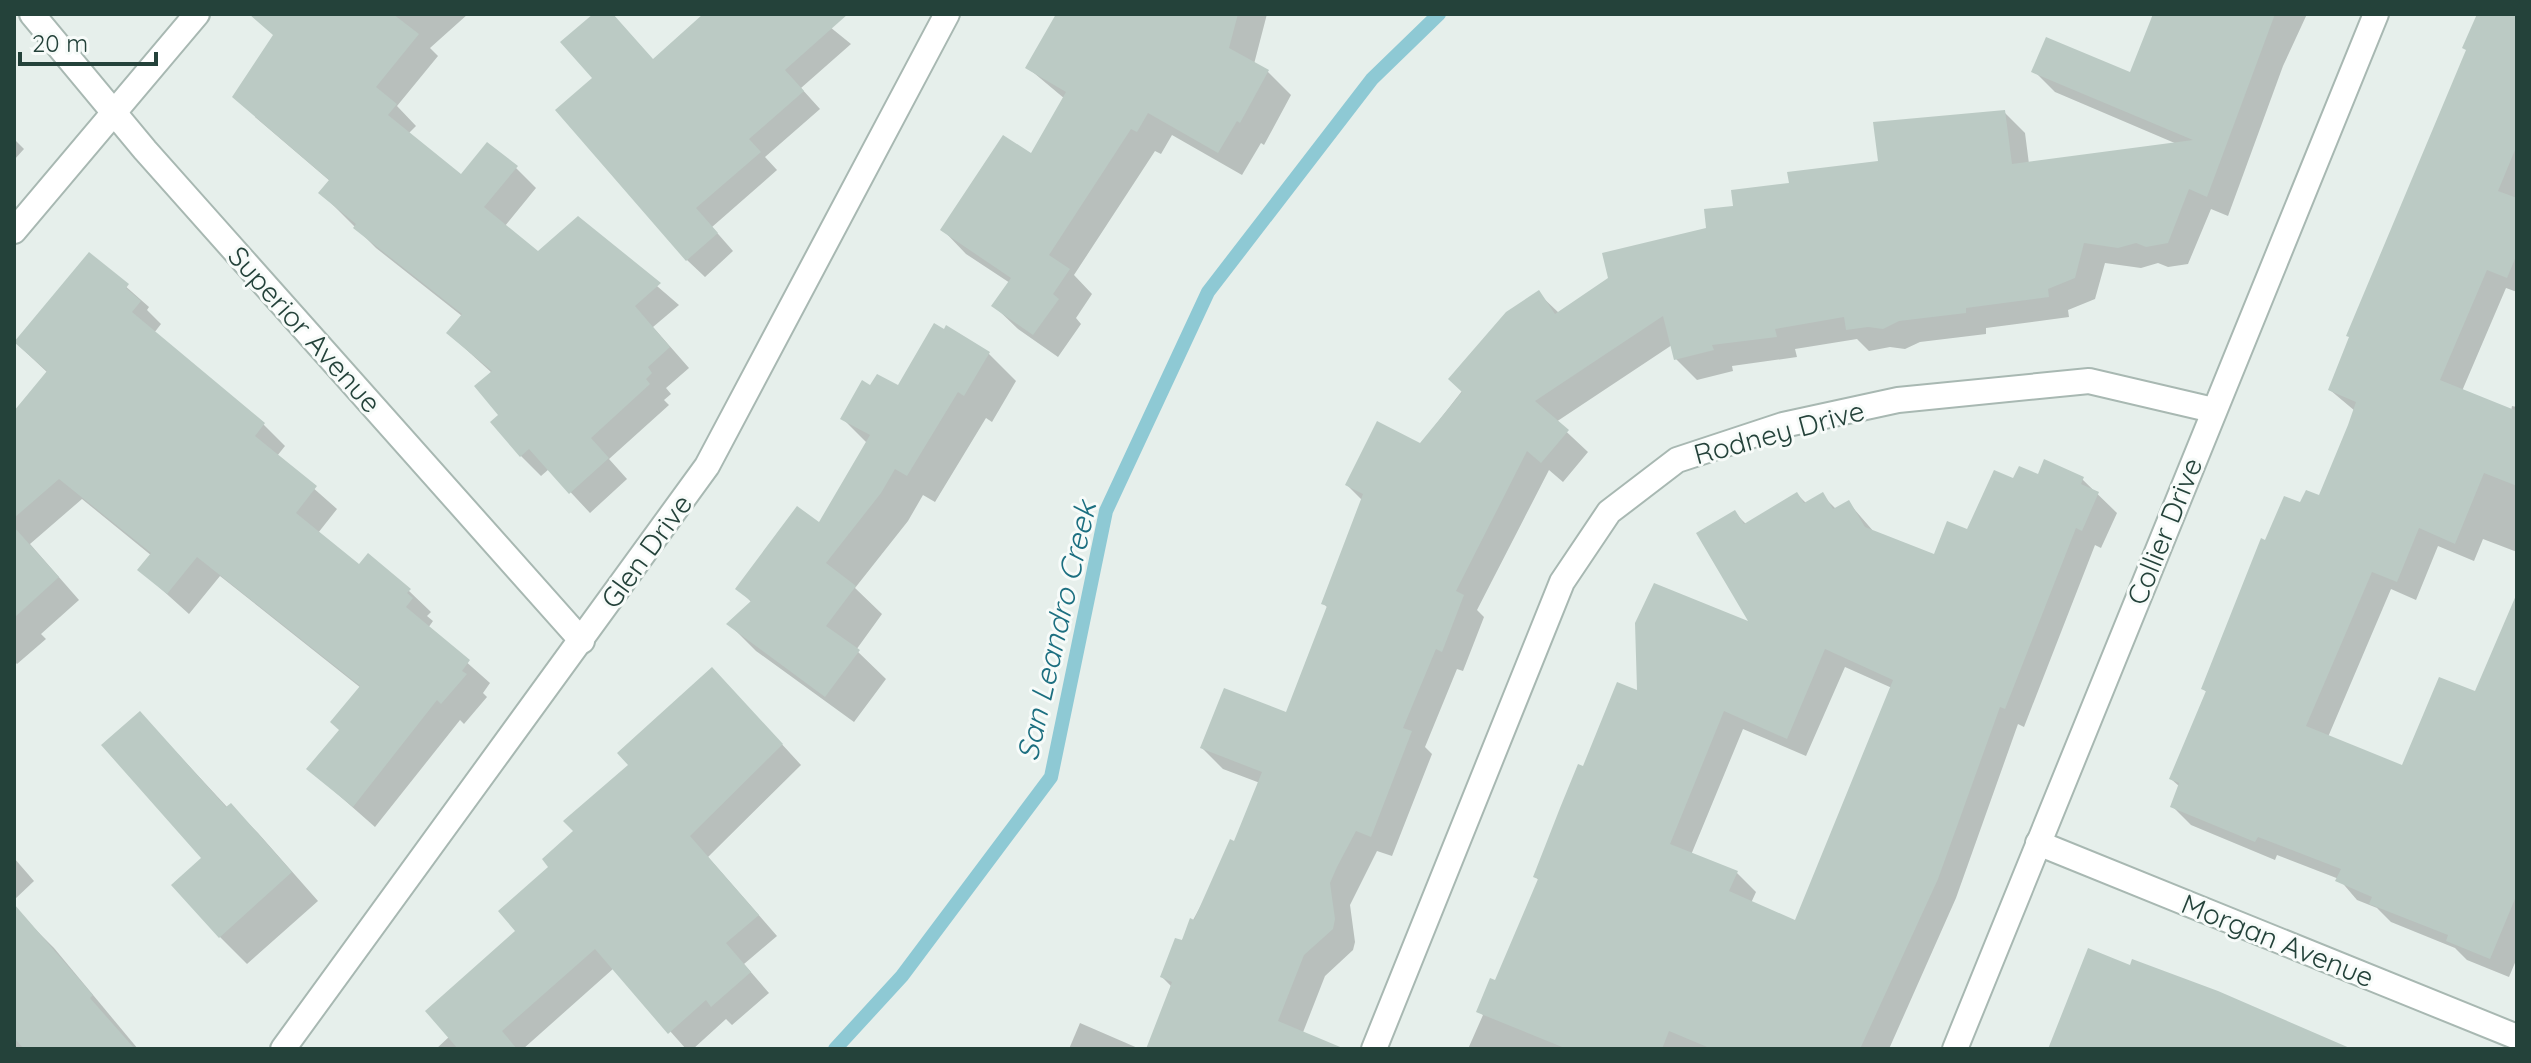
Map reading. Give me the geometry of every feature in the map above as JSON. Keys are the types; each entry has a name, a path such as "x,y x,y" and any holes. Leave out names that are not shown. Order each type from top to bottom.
{"street":[{"name":"Superior Avenue","path":"32,14 582,641"},
{"path":"14,231 197,14"},
{"name":"Glen Drive","path":"283,1049 707,466 947,14"},
{"name":"Collier Drive","path":"1955,1049 2376,14"},
{"name":"Rodney Drive","path":"1374,1049 1562,582 1609,512 1677,460 1783,425 1898,400 2089,381 2213,410"},
{"name":"Morgan Avenue","path":"2038,843 2517,1037"}],"building":[{"path":"249,14 393,14 419,34 376,87 397,104 388,115 461,174 487,142 518,166 484,207 538,251 578,216 661,283 635,306 670,347 648,367 652,373 646,379 650,384 591,438 609,458 569,494 529,449 520,457 490,422 498,415 474,386 492,371 446,333 462,314 353,228 356,224 318,193 329,180 232,97 273,35"},
{"path":"593,14 613,14 653,59 703,14 848,14 785,70 804,91 749,139 761,152 696,208 718,233 686,261 555,110 592,78 560,42"},
{"path":"1056,14 1238,14 1229,48 1269,70 1240,123 1237,121 1218,153 1148,113 1137,132 1131,129 1049,255 1070,269 1053,294 1059,299 1033,335 991,306 1011,278 940,230 1003,135 1031,153 1066,92 1025,68"},
{"path":"2153,14 2275,14 2207,197 2189,189 2168,243 2146,247 2136,243 2118,248 2084,243 2075,278 2048,289 2049,297 1966,308 1966,313 1899,321 1883,329 1868,327 1846,330 1844,317 1775,329 1777,337 1712,345 1714,350 1674,360 1663,316 1535,401 1569,430 1541,463 1527,451 1456,591 1464,595 1442,652 1436,649 1403,728 1412,731 1371,837 1356,831 1330,883 1335,919 1333,929 1304,955 1278,1021 1345,1049 1146,1049 1172,982 1160,977 1175,938 1182,940 1190,918 1194,920 1230,839 1234,841 1262,772 1200,748 1224,688 1286,712 1327,606 1321,604 1363,494 1345,485 1377,421 1420,443 1462,392 1448,379 1506,312 1539,290 1555,314 1608,278 1602,253 1706,228 1704,209 1733,206 1731,190 1789,183 1787,172 1878,161 1873,122 2005,110 2012,164 2193,140 2031,72 2046,37 2130,72"},
{"path":"2477,14 2517,14 2517,145 2498,191 2517,198 2517,254 2507,278 2487,270 2440,380 2517,411 2517,486 2484,473 2455,544 2419,528 2397,582 2372,572 2306,726 2402,765 2439,677 2475,691 2517,593 2517,894 2490,959 2446,941 2448,935 2369,904 2372,897 2335,881 2341,869 2258,837 2255,842 2170,807 2179,783 2169,779 2206,691 2201,689 2261,538 2265,540 2284,496 2300,502 2306,490 2319,495 2348,425 2356,402 2328,390 2349,337 2346,336 2466,50 2462,48"},
{"path":"89,252 129,284 126,288 141,301 132,312 265,423 255,436 317,486 296,513 359,564 368,553 411,589 407,593 413,598 406,607 470,660 462,671 467,674 441,704 437,700 353,807 306,769 339,730 330,722 360,686 197,557 167,594 137,570 151,553 59,479 14,518 14,411 47,371 14,342"},
{"path":"934,323 944,329 946,325 990,352 964,396 958,392 907,476 895,469 881,493 826,563 856,586 826,626 860,650 825,697 726,624 751,601 735,589 797,506 819,522 870,435 840,419 862,380 870,385 877,374 898,385"},
{"path":"2044,459 2084,477 2081,484 2099,492 2082,531 2076,528 2005,709 2000,707 1938,879 1860,1049 1712,1049 1669,1031 1662,1049 1567,1049 1476,1012 1490,978 1495,980 1538,879 1533,877 1578,764 1583,766 1617,682 1637,690 1635,623 1654,583 1748,621 1696,533 1735,510 1744,524 1797,492 1804,503 1823,492 1833,509 1849,500 1865,527 1934,554 1947,521 1967,529 1994,470 2013,478 2019,466 2038,474","holes":["1825,649 1893,680 1795,920 1729,891 1738,871 1670,844 1724,711 1787,739"]},
{"path":"14,527 59,577 14,618"},
{"path":"712,667 783,744 690,836 759,915 726,943 751,972 711,1007 706,1000 668,1034 595,949 502,1031 517,1049 458,1049 425,1011 515,931 498,911 548,867 542,859 573,831 563,821 628,765 617,753"},
{"path":"140,711 226,807 231,803 292,872 219,938 171,885 201,858 101,745"},
{"path":"14,904 135,1049 24,1049 14,1038"},
{"path":"2088,948 2130,965 2132,959 2218,991 2352,1049 2048,1049"}],"waterway":[{"name":"San Leandro Creek","path":"835,1049 902,976 1051,777 1106,511 1208,292 1372,79 1439,14"}]}
